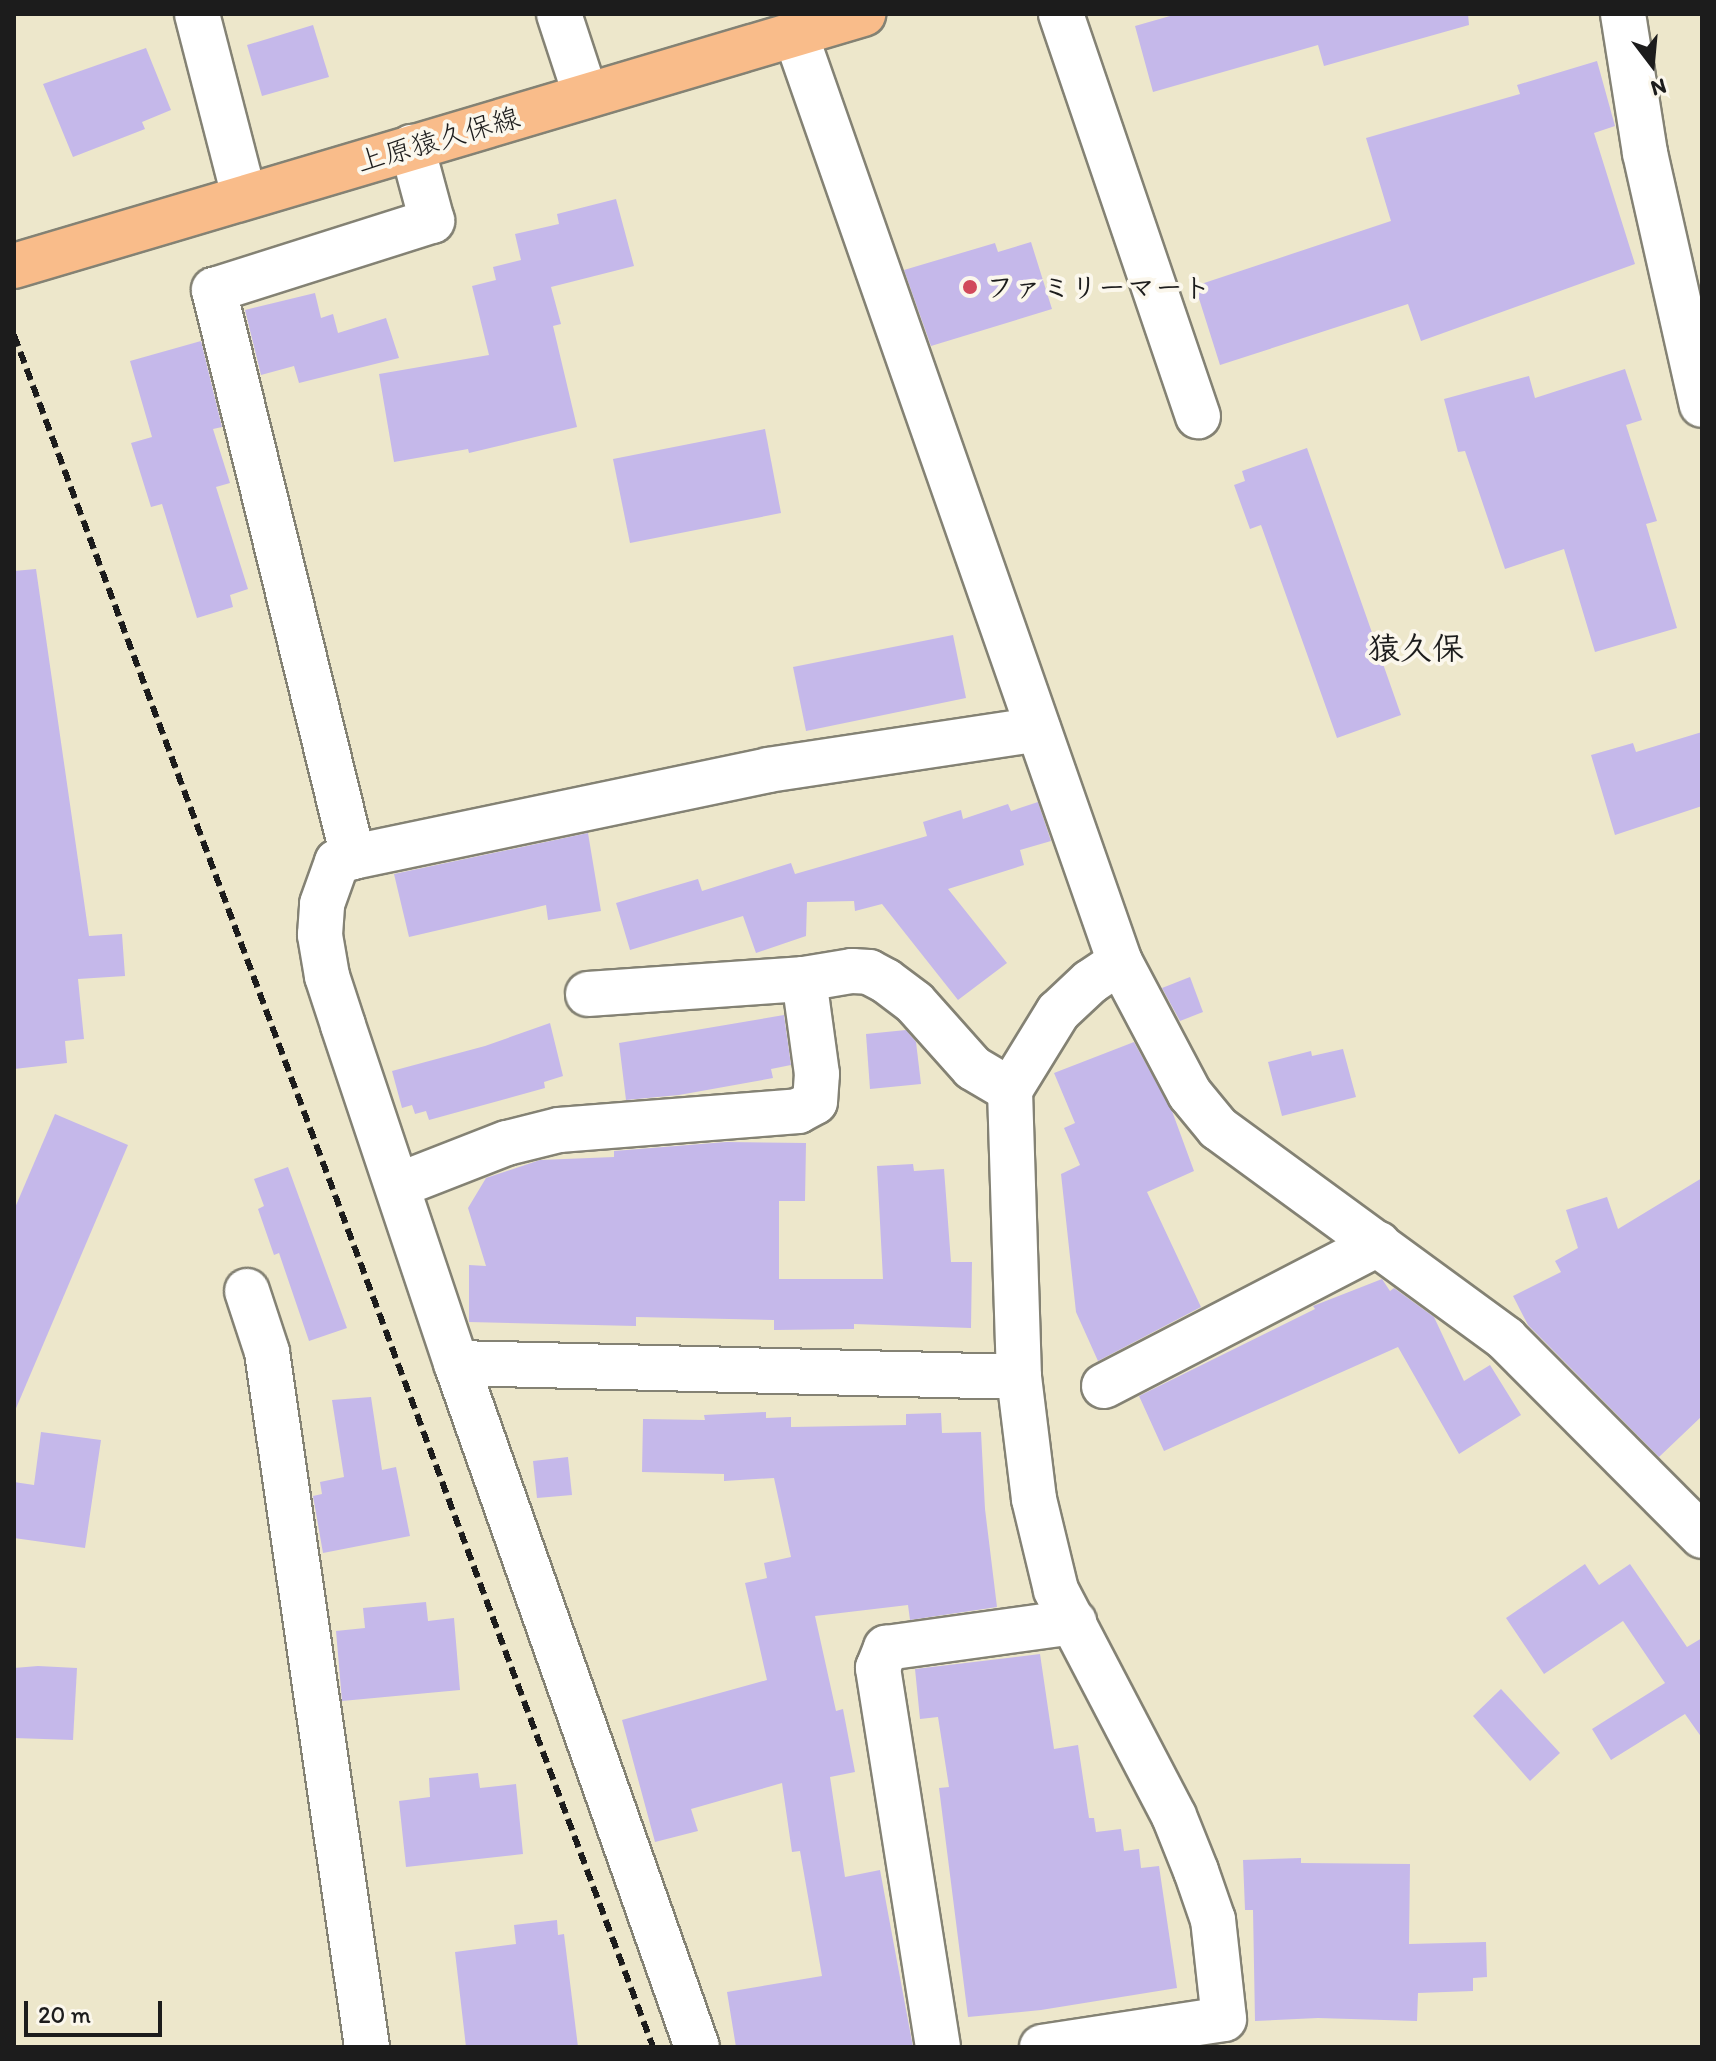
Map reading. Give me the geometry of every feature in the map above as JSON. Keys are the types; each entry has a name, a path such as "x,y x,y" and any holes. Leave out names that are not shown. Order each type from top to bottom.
{"main road":[{"name":"上原猿久保線","path":"14,266 863,14"}],"street":[{"path":"197,14 244,196"},
{"path":"559,14 586,96"},
{"path":"1061,14 1198,416"},
{"path":"1623,14 1645,153 1702,405"},
{"path":"796,36 1120,962 1163,1049 1190,1094 1218,1128 1506,1339 1702,1536"},
{"path":"353,857 214,290 432,221 412,147"},
{"path":"697,2047 456,1363 327,976 320,935 322,904 337,862 353,857 768,770 1038,729"},
{"path":"1042,2047 1224,2033 1213,1920 1196,1871 1174,1816 1056,1590 1034,1499 1019,1377 1010,1090 1058,1012 1090,982 1120,962"},
{"path":"588,994 869,972 915,1003 973,1068 1010,1090"},
{"path":"399,1185 507,1143 559,1130 798,1111 815,1102 817,1074 804,979"},
{"path":"1104,1386 1378,1244"},
{"path":"247,1291 267,1352 367,2047"},
{"path":"456,1363 1019,1377"},
{"path":"938,2047 878,1668 886,1648 1074,1622"}],"building":[{"path":"1177,14 1468,14 1469,25 1324,66 1318,45 1153,92 1135,26"},
{"path":"313,25 329,77 262,96 247,45"},
{"path":"146,48 171,110 142,122 145,129 73,157 43,84"},
{"path":"1597,61 1615,126 1594,133 1635,264 1421,341 1408,304 1220,365 1195,286 1391,221 1366,138 1520,94 1517,85"},
{"path":"616,199 634,266 551,287 561,324 553,326 577,427 469,453 468,449 394,462 379,374 489,355 472,286 496,280 493,267 521,260 515,234 559,224 557,214"},
{"path":"1031,242 1052,309 931,346 904,270 995,243 998,252"},
{"path":"315,293 321,318 333,314 338,333 386,318 399,358 299,383 294,366 261,375 245,310"},
{"path":"201,341 222,427 213,429 230,483 216,487 248,589 230,595 233,607 197,618 162,504 151,507 131,443 152,437 130,361"},
{"path":"1625,369 1642,420 1626,425 1657,521 1646,524 1677,628 1595,652 1564,549 1505,569 1465,451 1458,452 1444,399 1529,376 1535,398"},
{"path":"765,429 781,513 630,543 613,459"},
{"path":"1307,448 1401,715 1337,738 1261,525 1250,529 1234,485 1245,481 1242,471"},
{"path":"36,569 89,936 122,934 125,976 78,979 84,1039 65,1041 67,1063 14,1069 14,571"},
{"path":"953,635 966,698 806,731 793,667"},
{"path":"1702,732 1702,806 1615,835 1591,755 1633,743 1636,752"},
{"path":"1038,802 1051,841 1020,850 1024,865 948,889 1007,963 958,1000 882,904 855,911 854,901 807,902 806,936 756,953 743,916 630,950 616,903 698,879 702,891 791,863 795,874 927,836 923,822 961,810 963,819 1008,804 1011,811"},
{"path":"588,833 601,911 548,920 546,905 409,937 394,874"},
{"path":"1190,977 1203,1012 1180,1021 1162,988"},
{"path":"784,1015 791,1065 771,1069 773,1078 679,1095 626,1100 619,1043"},
{"path":"550,1023 563,1076 544,1082 545,1088 429,1120 426,1111 415,1114 412,1105 402,1108 392,1071 485,1046"},
{"path":"906,1030 916,1042 921,1084 870,1089 866,1034"},
{"path":"1134,1042 1172,1111 1194,1171 1147,1192 1201,1307 1098,1361 1076,1312 1061,1174 1080,1165 1064,1128 1075,1123 1054,1073"},
{"path":"1343,1049 1356,1097 1282,1116 1268,1062 1311,1051 1312,1056"},
{"path":"55,1114 128,1145 14,1413 14,1210"},
{"path":"726,1142 806,1143 805,1201 779,1201 779,1279 883,1279 877,1166 913,1164 914,1171 944,1169 951,1262 972,1262 971,1328 854,1324 854,1329 774,1330 774,1320 636,1317 636,1326 469,1322 469,1265 486,1266 468,1208 486,1178 540,1160 614,1157 614,1151"},
{"path":"288,1167 347,1328 309,1341 279,1253 274,1255 258,1209 264,1206 254,1179"},
{"path":"1702,1178 1702,1416 1659,1457 1528,1325 1513,1296 1561,1272 1555,1261 1578,1248 1566,1210 1607,1197 1618,1229"},
{"path":"1382,1279 1390,1291 1394,1288 1434,1317 1464,1381 1490,1365 1521,1415 1459,1454 1398,1347 1164,1451 1139,1396 1315,1309 1313,1306"},
{"path":"371,1397 382,1470 396,1467 410,1536 323,1553 313,1496 322,1494 320,1482 344,1477 332,1400"},
{"path":"766,1412 766,1418 791,1417 791,1427 906,1425 906,1414 941,1413 942,1433 981,1432 985,1509 997,1607 910,1620 908,1605 815,1616 836,1711 843,1709 855,1772 830,1777 845,1877 880,1870 913,2047 736,2047 727,1992 822,1976 800,1851 792,1852 782,1783 691,1809 698,1831 655,1842 622,1720 767,1680 745,1583 767,1578 764,1563 791,1557 774,1478 724,1481 724,1474 642,1472 643,1419 705,1420 704,1415"},
{"path":"41,1432 101,1440 85,1548 14,1538 14,1482 34,1485"},
{"path":"568,1457 572,1495 537,1498 533,1461"},
{"path":"1585,1564 1599,1585 1630,1564 1687,1647 1702,1638 1702,1738 1685,1714 1611,1760 1592,1729 1665,1683 1623,1621 1544,1674 1506,1618"},
{"path":"426,1602 428,1621 454,1618 460,1690 342,1701 336,1631 365,1628 363,1608"},
{"path":"1040,1654 1054,1749 1078,1745 1089,1818 1094,1818 1096,1832 1121,1829 1124,1851 1139,1849 1141,1868 1159,1866 1177,1988 1041,2010 968,2017 939,1788 949,1787 938,1717 920,1719 915,1669"},
{"path":"14,1668 77,1668 73,1740 14,1738"},
{"path":"1501,1689 1560,1753 1530,1781 1473,1716"},
{"path":"478,1773 480,1788 516,1784 523,1854 406,1867 399,1801 430,1797 429,1778"},
{"path":"1301,1858 1301,1863 1410,1864 1409,1944 1486,1942 1487,1977 1473,1978 1473,1991 1418,1993 1417,2021 1318,2018 1255,2021 1253,1910 1245,1910 1243,1860"},
{"path":"557,1920 558,1935 564,1934 578,2047 466,2047 455,1952 516,1944 514,1925"}],"railway":[{"path":"14,335 653,2047"}],"place":[{"name":"ファミリーマート","path":"970,287"}],"district":[{"name":"猿久保","path":"1416,648"}]}
